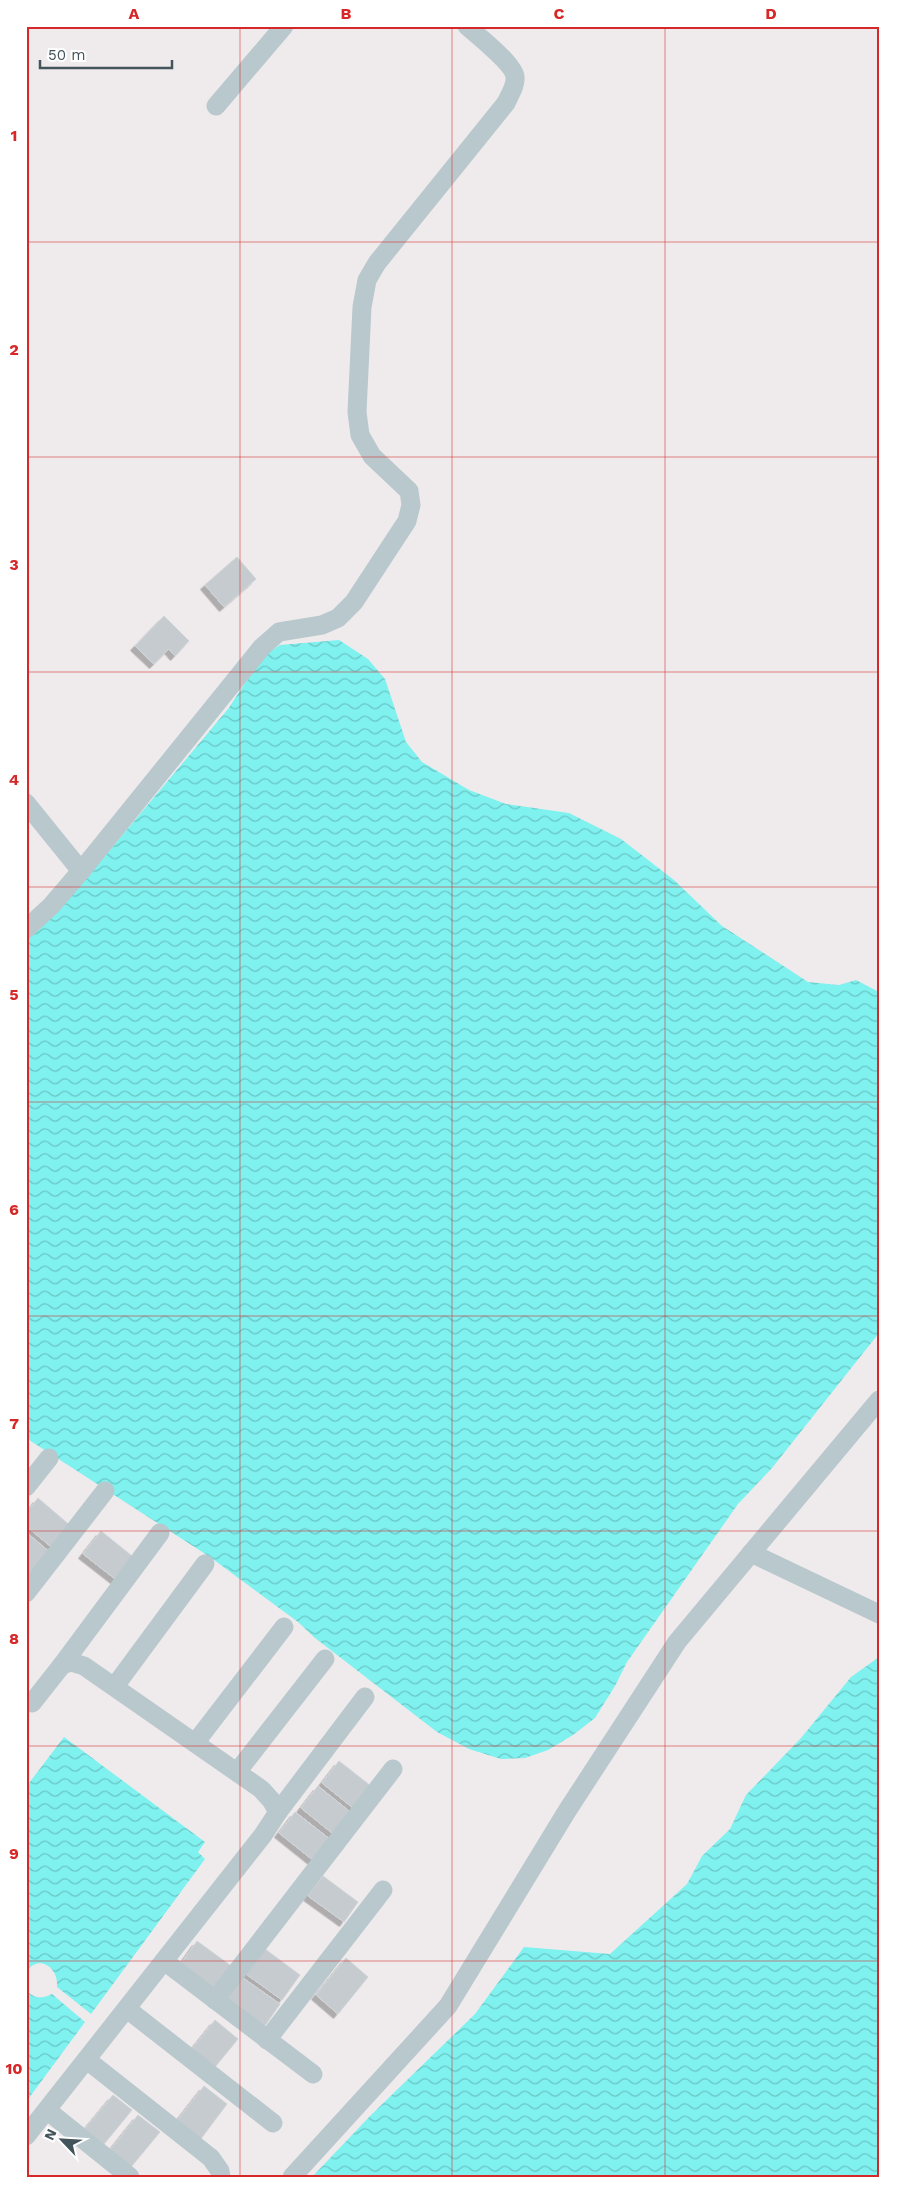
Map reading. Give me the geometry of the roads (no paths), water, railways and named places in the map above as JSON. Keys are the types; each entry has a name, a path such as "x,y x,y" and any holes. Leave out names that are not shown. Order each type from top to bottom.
{"street":[{"path":"216,106 284,26"},
{"path":"26,929 51,906 81,871 262,647 279,632 322,625 338,618 354,602 407,521 412,505 409,491 372,456 360,435 357,412 362,307 367,280 377,263 506,103 513,88 515,76 509,65 467,26"},
{"path":"26,803 81,871"},
{"path":"292,2177 448,2006 567,1811 677,1642 752,1552 876,1410"},
{"path":"26,1487 49,1458"},
{"path":"26,1593 105,1491"},
{"path":"32,1703 160,1533"},
{"path":"752,1552 879,1614"},
{"path":"115,1686 205,1564"},
{"path":"195,1743 284,1627"},
{"path":"238,1772 325,1659"},
{"path":"62,1665 71,1662 84,1666 115,1686 261,1789 271,1800 278,1812"},
{"path":"26,2136 263,1835 278,1812 365,1697"},
{"path":"215,2000 393,1769"},
{"path":"268,2040 383,1890"},
{"path":"164,1961 312,2074"},
{"path":"127,2009 273,2123"},
{"path":"87,2060 211,2158 220,2171 221,2177"},
{"path":"48,2110 130,2177"}],"water":[{"path":"339,640 368,659 385,679 406,742 422,762 469,790 506,804 569,813 621,839 674,880 722,926 808,982 839,985 856,980 879,992 879,1333 772,1468 738,1504 627,1662 595,1718 573,1735 548,1750 525,1758 501,1759 469,1749 437,1732 315,1638 298,1622 210,1557 26,1438 26,940 93,870 228,709 262,657 280,645"},
{"path":"879,1657 879,2177 312,2177 370,2116 475,2014 524,1947 610,1954 687,1884 702,1856 730,1829 746,1795 801,1738 851,1677"},
{"path":"64,1737 205,1842 198,1852 205,1859 91,2014 57,1987 55,1974 47,1965 42,1963 31,1966 26,1972 26,1787"},
{"path":"26,1990 38,1997 52,1994 85,2022 26,2102"}]}
